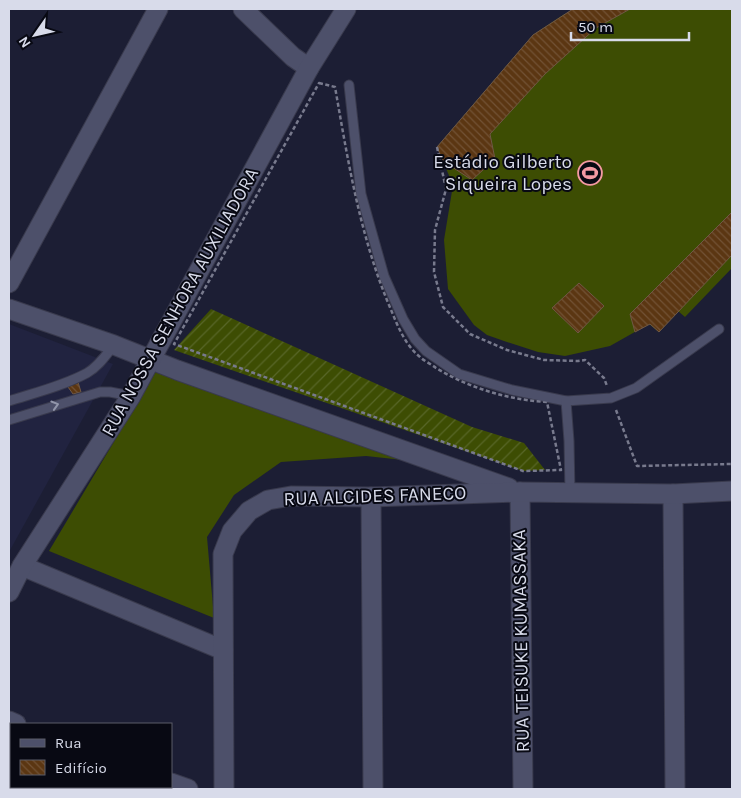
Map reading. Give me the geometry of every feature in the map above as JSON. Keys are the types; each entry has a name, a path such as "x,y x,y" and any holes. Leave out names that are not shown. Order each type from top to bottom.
{"street":[{"path":"9,283 158,9"},
{"path":"243,9 293,57 309,68"},
{"name":"RUA NOSSA SENHORA AUXILIADORA","path":"9,592 22,566 131,396 309,68 344,9"},
{"path":"9,309 114,345 151,360 520,492"},
{"name":"RUA ALCIDES FANECO","path":"224,789 223,554 232,531 249,511 268,500 291,496 372,497 520,492 673,494 732,490"},
{"name":"RUA TEISUKE KUMASSAKA","path":"520,492 523,789"},
{"path":"673,494 676,789"},
{"path":"372,497 373,789"},
{"path":"22,566 223,650"},
{"path":"172,783 188,789"}],"lane":[{"path":"348,85 362,194 384,276 410,331 426,351 459,374 512,390 566,401 612,398 636,388 719,329"},
{"path":"9,401 87,373 104,358 114,345"},
{"path":"9,420 100,392 131,396"},
{"path":"566,401 570,493"}],"path":[{"path":"319,83 335,87 352,183 377,276 402,335 420,358 452,378 524,401 548,402 561,470 523,471 174,344 319,83"},
{"path":"437,147 446,189 435,230 434,272 443,307 470,334 507,350 544,360 585,360 604,378 637,466 732,464"}],"shaded area":[{"path":"9,324 113,364 9,552"}],"green space":[{"name":"Estádio Gilberto Siqueira Lopes","path":"577,9 732,9 732,268 685,317 678,311 659,332 649,324 610,346 565,356 538,352 487,335 474,325 448,289 444,240 453,185 437,147 533,35 563,15"},
{"path":"211,309 472,427 524,443 545,470 523,471 174,350"},
{"path":"156,371 403,460 366,456 281,462 234,495 207,537 214,618 49,551"}],"building":[{"path":"573,9 630,9 596,28 545,74 490,134 495,159 472,180 443,161 437,147 533,35"},
{"path":"732,212 732,255 659,332 650,324 635,332 630,314"},
{"path":"579,283 604,306 578,333 552,308"},
{"path":"78,382 81,392 73,394 68,387"}],"place":[{"name":"Estádio Gilberto Siqueira Lopes","path":"590,173"}]}
